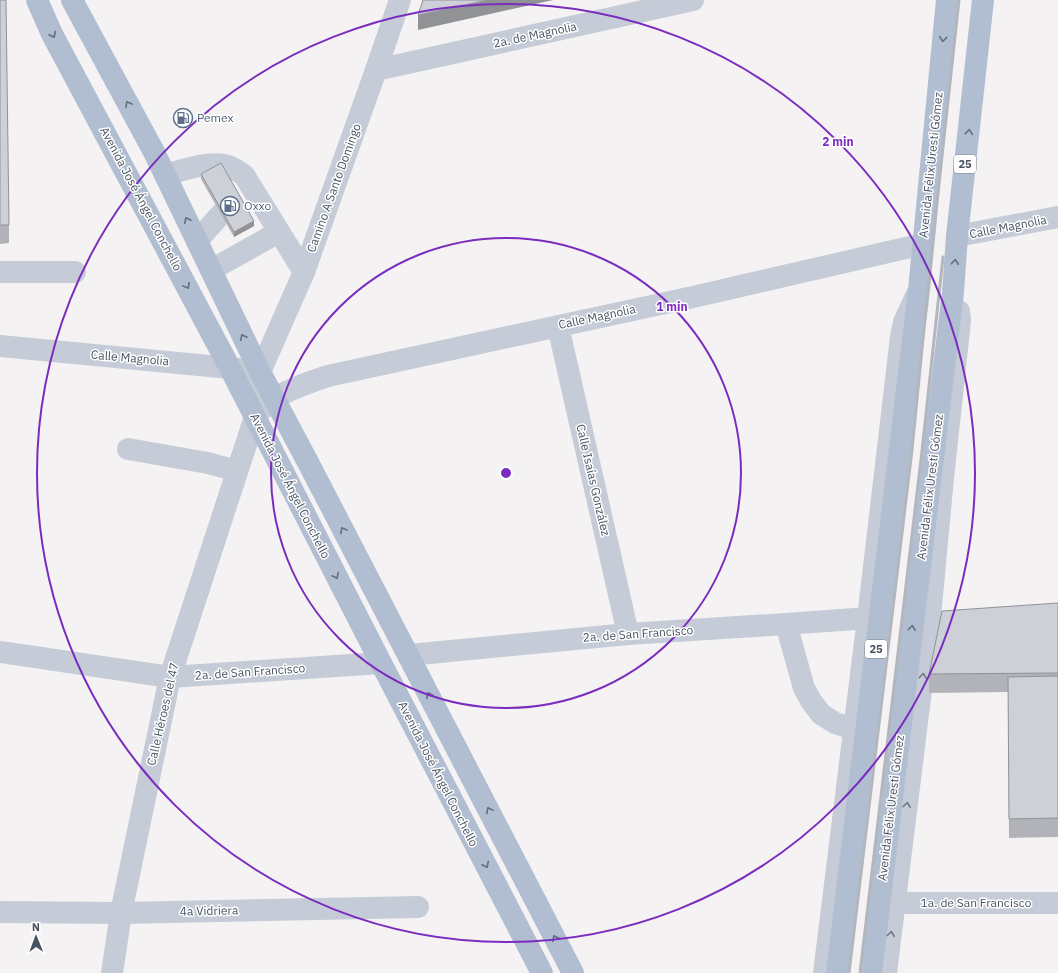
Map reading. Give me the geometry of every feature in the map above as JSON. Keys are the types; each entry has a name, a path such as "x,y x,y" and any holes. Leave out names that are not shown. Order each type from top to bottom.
{"main road":[{"name":"Avenida José Ángel Conchello","path":"37,0 52,34 255,415 381,663 542,973"},
{"name":"Avenida José Ángel Conchello","path":"72,0 154,152 273,399 312,470 573,973"},
{"name":"Avenida Félix Uresti Gómez","path":"837,973 919,290 947,0"},
{"name":"Avenida Félix Uresti Gómez","path":"871,973 949,328 957,236 983,0"}],"street":[{"name":"Camino A Santo Domingo","path":"255,415 260,372 304,272 400,0"},
{"name":"2a. de Magnolia","path":"376,70 693,0"},
{"path":"165,175 206,165 222,164 233,167 244,175 244,191 279,232 304,272"},
{"path":"197,240 221,214"},
{"name":"Calle Magnolia","path":"957,236 1058,217"},
{"path":"211,270 279,232"},
{"name":"Calle Magnolia","path":"255,415 273,399 299,386 328,376 701,295 923,244"},
{"path":"0,272 75,272"},
{"name":"25","path":"824,973 901,337 904,322 919,290"},
{"name":"25","path":"886,973 894,903 940,616 944,471 960,320 959,308 953,292"},
{"name":"Calle Isaías González","path":"558,326 628,634"},
{"name":"Calle Magnolia","path":"0,346 260,372"},
{"name":"Calle Héroes del 47","path":"112,973 121,913 170,677 255,415"},
{"path":"128,449 208,463 237,471"},
{"name":"2a. de San Francisco","path":"409,656 628,634 868,618"},
{"path":"786,624 804,688 811,701 821,714 835,723 854,729"},
{"name":"2a. de San Francisco","path":"0,652 170,677 381,663"},
{"name":"1a. de San Francisco","path":"894,903 1058,903"},
{"name":"4a Vidriera","path":"0,912 121,913 418,907"}],"building":[{"path":"0,0 6,0 9,225 0,225"},
{"path":"423,0 488,0 418,15"},
{"name":"Oxxo","path":"221,163 254,221 234,232 201,174"},
{"path":"1058,603 1058,673 929,674 942,611"},
{"path":"1058,676 1058,818 1009,819 1008,677"}],"railway":[{"path":"849,973 912,450 959,0"},
{"path":"860,973 922,451 943,257"}],"place":[{"name":"Pemex","path":"183,118"},
{"name":"Oxxo","path":"230,206"}]}
